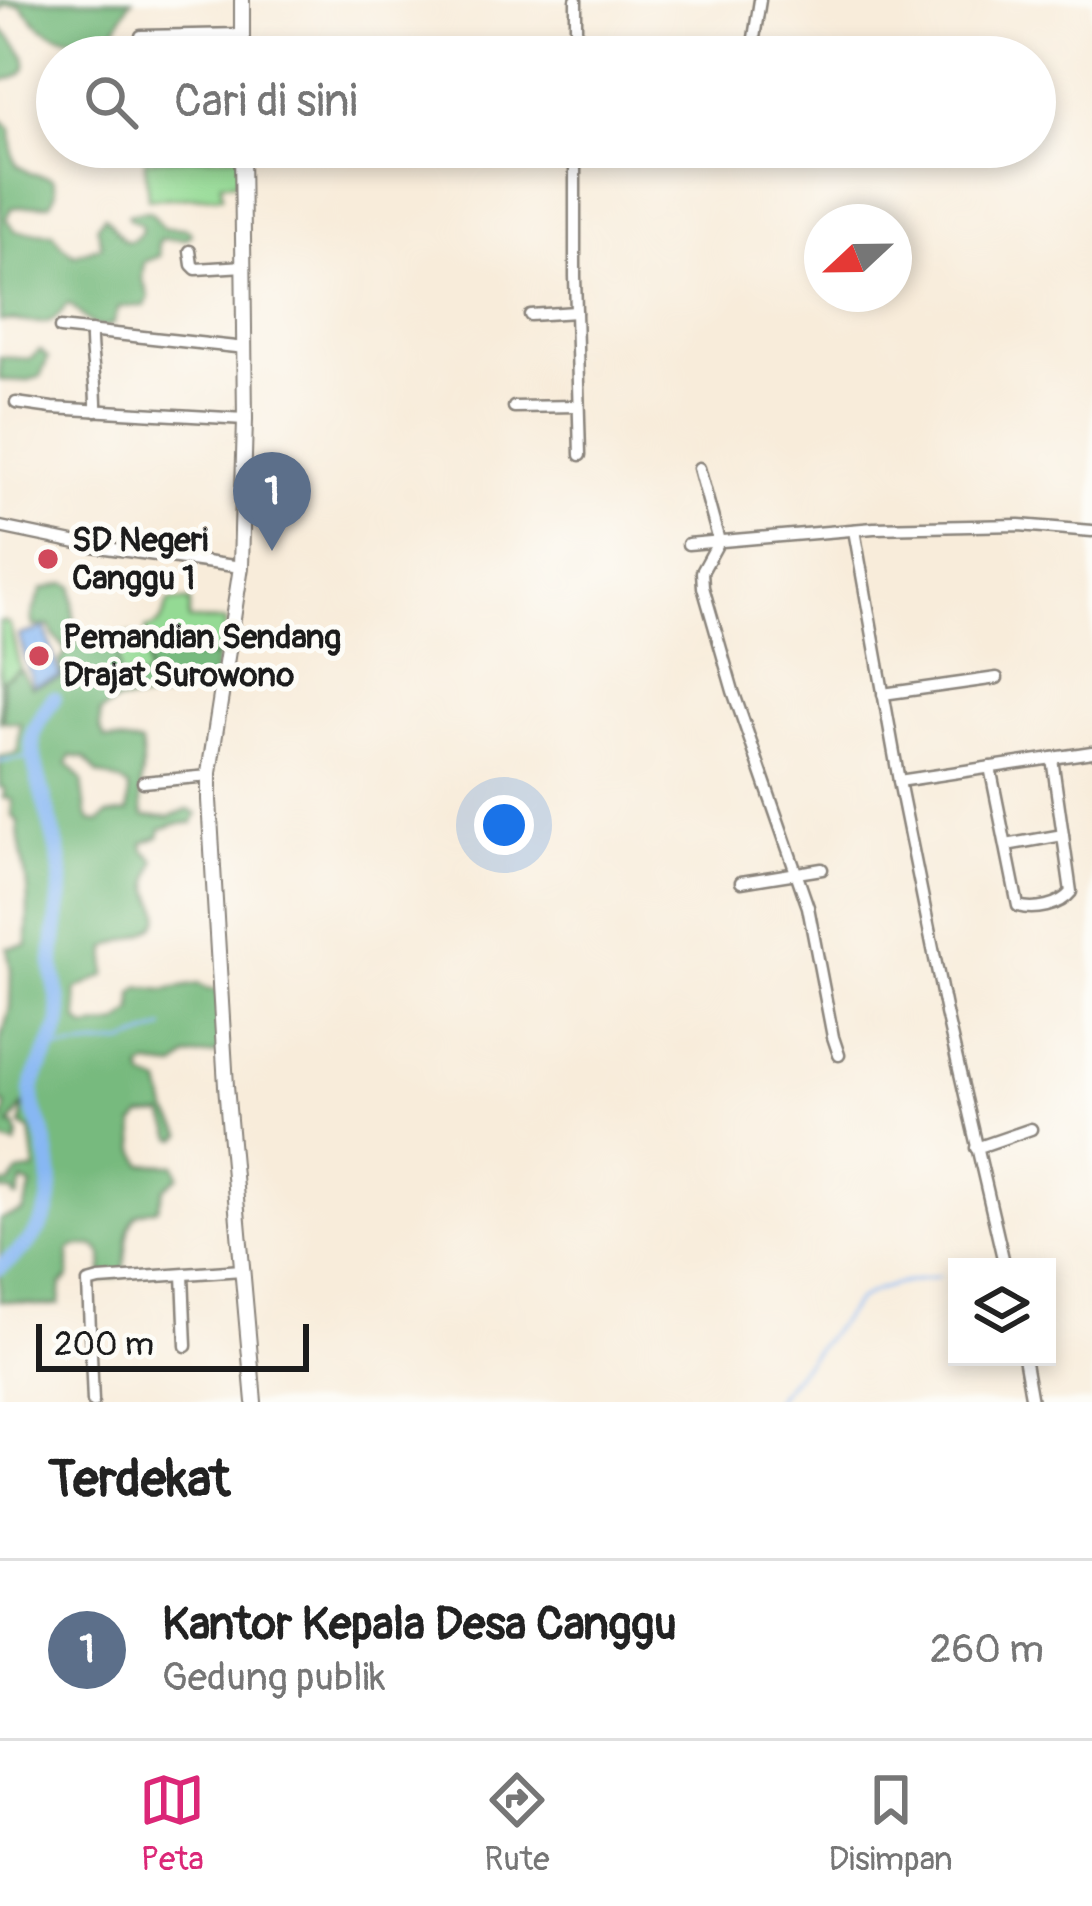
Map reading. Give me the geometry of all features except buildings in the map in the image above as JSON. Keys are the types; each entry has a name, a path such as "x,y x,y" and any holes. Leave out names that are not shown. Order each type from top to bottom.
{"street":[{"path":"141,36 243,34 242,0"},
{"path":"576,0 576,36"},
{"path":"755,36 760,0"},
{"path":"242,168 242,568 209,776 215,936 254,1402"},
{"path":"575,168 580,455"},
{"path":"190,251 196,268 244,266"},
{"path":"530,315 576,312"},
{"path":"60,328 244,348"},
{"path":"91,331 96,411"},
{"path":"16,403 245,419"},
{"path":"514,407 578,406"},
{"path":"699,468 719,541 701,582 733,691 808,907 839,1055"},
{"path":"688,544 854,530 1019,525 1092,531"},
{"path":"0,527 242,568"},
{"path":"854,530 899,781 1003,1258"},
{"path":"883,694 997,678"},
{"path":"899,781 1092,752"},
{"path":"990,767 1022,909 1052,904 1071,892 1052,758"},
{"path":"143,782 209,776"},
{"path":"1006,845 1063,835"},
{"path":"740,881 823,869"},
{"path":"976,1148 1031,1129"},
{"path":"93,1402 88,1283 242,1270"},
{"path":"183,1275 186,1346"},
{"path":"1026,1366 1032,1402"}],"green space":[{"path":"0,0 132,0 117,26 102,36 63,36 45,30 20,5 6,5 0,11"},
{"path":"0,27 21,51 26,65 15,77 0,81"},
{"path":"0,119 11,128 17,165 51,178 56,188 50,204 11,208 6,219 16,231 53,233 75,255 102,246 97,226 104,216 130,241 142,231 141,224 128,214 143,211 153,213 163,228 190,231 186,239 161,239 160,256 144,262 142,278 149,297 145,306 119,307 113,324 105,326 88,322 69,304 45,322 0,321"},
{"path":"146,168 242,168 243,182 221,183 222,196 148,199"},
{"path":"40,350 48,358 40,377 0,380 0,357 30,359"},
{"path":"65,583 73,586 74,638 77,643 115,643 121,679 145,678 151,650 171,650 177,658 217,656 214,679 189,683 164,698 116,702 100,713 105,739 141,744 144,816 169,817 189,809 197,814 193,823 161,829 159,837 143,843 155,860 150,888 158,920 145,933 107,948 106,975 76,990 78,1021 86,1028 119,1023 133,1012 133,993 140,987 164,990 199,984 219,990 223,1048 188,1057 175,1068 149,1065 142,1069 144,1078 161,1084 167,1110 183,1135 173,1138 164,1115 142,1116 134,1124 136,1150 143,1164 175,1165 179,1176 164,1188 158,1208 133,1218 124,1275 103,1280 99,1250 76,1246 69,1251 69,1277 61,1285 59,1304 46,1306 0,1301 0,1219 23,1212 32,1186 22,1181 18,1198 0,1190 0,1184 11,1184 17,1174 35,1169 30,1130 21,1126 24,1104 10,1125 18,1135 16,1145 0,1140 6,1104 0,1103 0,1044 10,1007 7,948 27,945 28,908 18,821 12,816 12,799 3,798 5,789 0,787 0,757 18,753 20,723 3,721 3,679 20,669 31,687 63,678 64,648 50,626 33,626 41,590","holes":["71,756 85,758 98,774 129,788 128,812 90,821 82,780 67,763"]},
{"path":"169,601 190,601 189,620 226,621 221,655 176,658 148,652 145,679 121,679 119,635 134,635 135,644 146,644 146,629 160,621"},
{"path":"0,622 10,626 20,669 3,679 0,722"}],"water":[{"name":"Pemandian Sendang Drajat Surowono","path":"45,628 60,677 33,685 19,635"}],"waterway":[{"path":"0,1267 32,1238 42,1223 51,1191 32,1096 60,1020 53,965 61,874 33,743 34,731 53,699"},
{"path":"0,762 34,757"},
{"path":"49,1050 124,1043 164,1028"},
{"path":"773,1402 857,1301 886,1287 938,1277"}],"place":[{"name":"Kantor Kepala Desa Canggu","path":"272,551"},
{"name":"SD Negeri Canggu 1","path":"48,559"},
{"name":"Pemandian Sendang Drajat Surowono","path":"39,656"}]}
